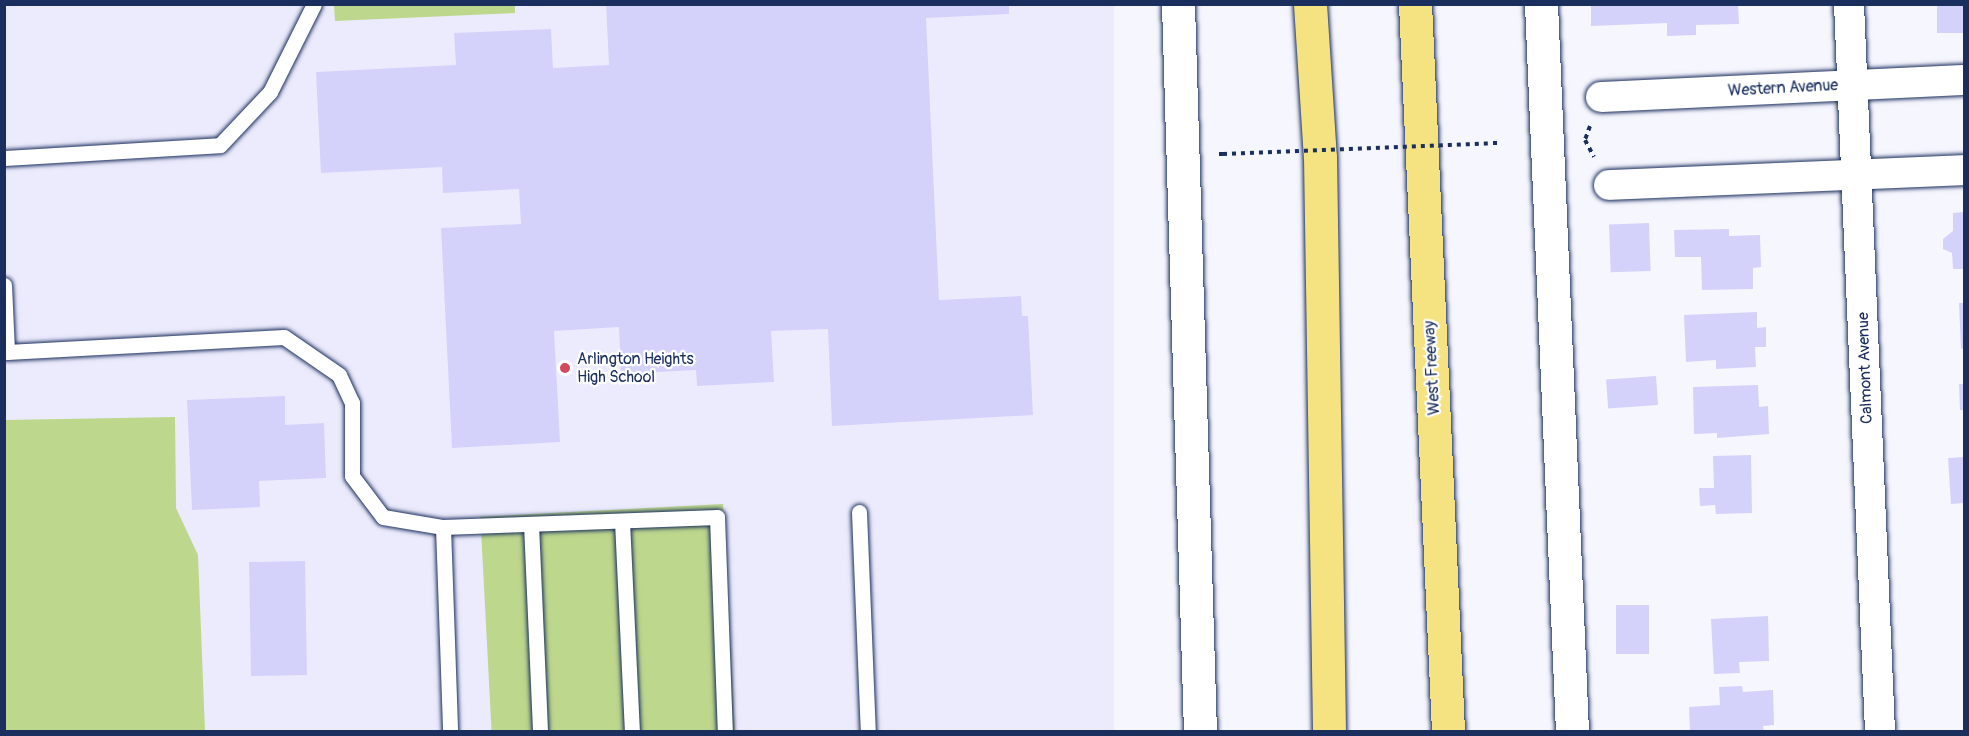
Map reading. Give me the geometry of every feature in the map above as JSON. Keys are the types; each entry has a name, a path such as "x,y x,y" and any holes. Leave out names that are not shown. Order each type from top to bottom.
{"highway":[{"path":"1310,4 1320,157 1329,732"},
{"name":"West Freeway","path":"1415,4 1449,732"}],"main road":[{"path":"1178,4 1200,732"},
{"path":"1541,4 1572,732"}],"street":[{"name":"Calmont Avenue","path":"1849,4 1880,732"},
{"name":"Western Avenue","path":"1601,97 1965,80"},
{"path":"1609,185 1965,170"}],"lane":[{"path":"4,158 220,145 270,92 314,4"},
{"path":"4,285 7,352 284,337 339,375 352,403 352,476 383,517 443,527 717,517 725,732"},
{"path":"859,512 868,732"},
{"path":"622,521 632,732"},
{"path":"531,524 540,732"},
{"path":"443,527 450,732"}],"path":[{"path":"1601,97 1585,140 1609,185"},
{"path":"1219,154 1497,143"}],"shaded area":[{"name":"Arlington Heights High School","path":"4,5 1114,5 1114,731 4,731"}],"green space":[{"path":"334,5 515,5 515,13 335,21"},
{"path":"175,417 176,508 198,555 205,731 5,731 5,420"},
{"path":"723,504 735,731 492,732 480,517"}],"building":[{"path":"606,4 1009,4 1009,14 926,18 939,300 1021,296 1022,316 1028,316 1033,415 832,426 828,329 771,331 774,382 697,386 696,370 621,374 619,327 554,331 560,442 452,448 441,228 521,224 519,189 443,193 442,167 321,173 316,72 456,65 454,33 551,29 553,68 609,65"},
{"path":"1591,4 1738,4 1739,24 1696,25 1696,35 1667,36 1667,23 1591,26"},
{"path":"1937,4 1964,4 1964,33 1937,33"},
{"path":"1964,212 1964,269 1953,269 1952,253 1943,249 1943,239 1953,231 1953,213"},
{"path":"1649,223 1651,271 1611,272 1609,224"},
{"path":"1729,229 1729,236 1760,235 1761,267 1753,268 1753,289 1702,290 1701,257 1675,257 1674,230"},
{"path":"1959,303 1964,303 1964,348 1961,349"},
{"path":"1757,312 1757,328 1766,327 1766,347 1755,347 1756,367 1716,369 1716,360 1686,362 1684,315"},
{"path":"1656,376 1658,405 1608,408 1606,379"},
{"path":"1959,384 1964,384 1964,410 1960,410"},
{"path":"1758,385 1759,407 1768,406 1769,434 1717,438 1717,433 1694,434 1693,387"},
{"path":"285,396 285,425 324,423 326,478 259,481 260,507 192,510 187,400"},
{"path":"1751,455 1752,513 1716,514 1715,505 1700,506 1699,488 1714,488 1713,456"},
{"path":"1964,457 1964,503 1951,504 1948,458"},
{"path":"305,561 307,675 251,676 249,562"},
{"path":"1616,605 1649,605 1649,654 1616,654"},
{"path":"1768,616 1769,661 1739,662 1740,673 1714,674 1711,619"},
{"path":"1742,686 1743,692 1773,690 1774,725 1763,726 1764,732 1690,732 1689,707 1720,705 1719,687"}],"place":[{"name":"Arlington Heights High School","path":"565,368"}]}
